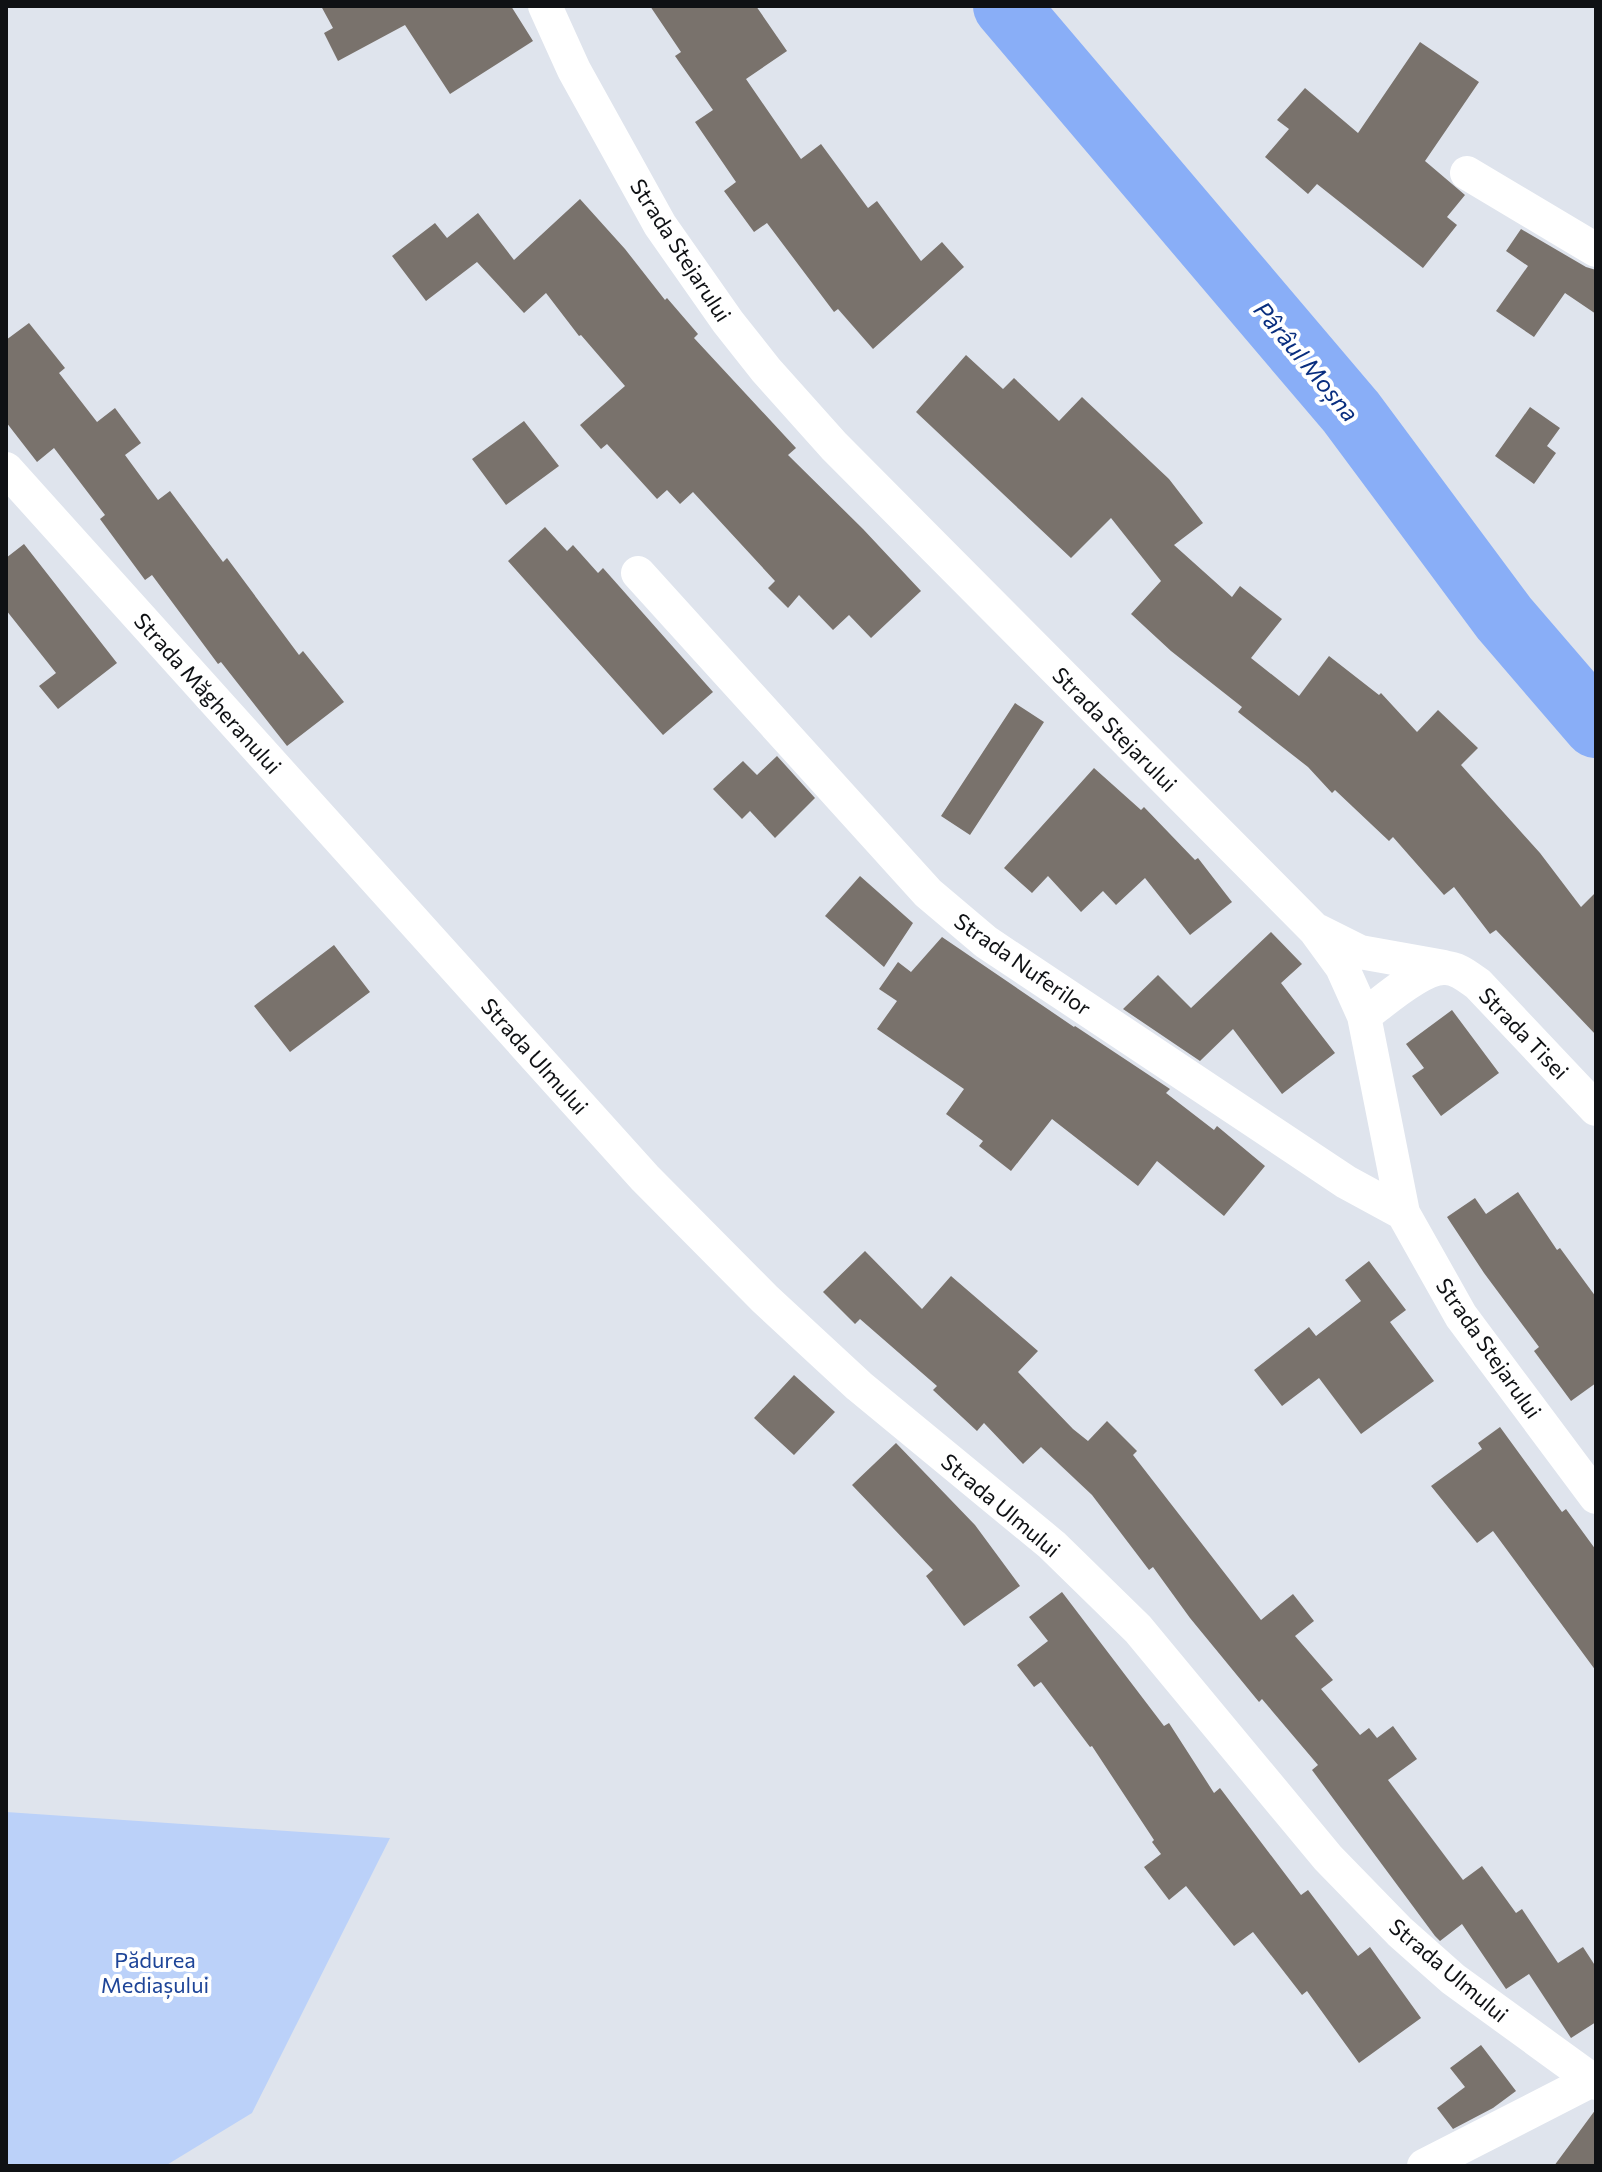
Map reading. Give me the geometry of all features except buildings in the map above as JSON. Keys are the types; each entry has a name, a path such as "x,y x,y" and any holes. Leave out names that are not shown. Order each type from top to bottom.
{"street":[{"name":"Strada Stejarului","path":"545,6 574,70 660,225 766,370 834,446 1315,930 1342,967 1364,1016 1403,1213 1461,1316 1596,1497"},
{"path":"1467,173 1596,250"},
{"name":"Strada Măgheranului","path":"6,469 411,918"},
{"name":"Strada Nuferilor","path":"638,573 928,893 986,942 1346,1182 1403,1213"},
{"name":"Strada Ulmului","path":"411,918 645,1178 765,1299 859,1386 1052,1545 1138,1629 1328,1858 1400,1932 1453,1979 1595,2080"},
{"name":"Strada Tisei","path":"1315,930 1360,952 1461,972 1478,984 1596,1109"},
{"path":"1364,1016 1424,972 1444,967"},
{"path":"1424,2166 1595,2080"}],"green space":[{"name":"Pădurea Mediașului","path":"6,1812 390,1838 252,2113 165,2166 6,2166"}],"waterway":[{"name":"Pârâul Moșna","path":"1006,6 1351,412 1504,618 1596,725"}]}
